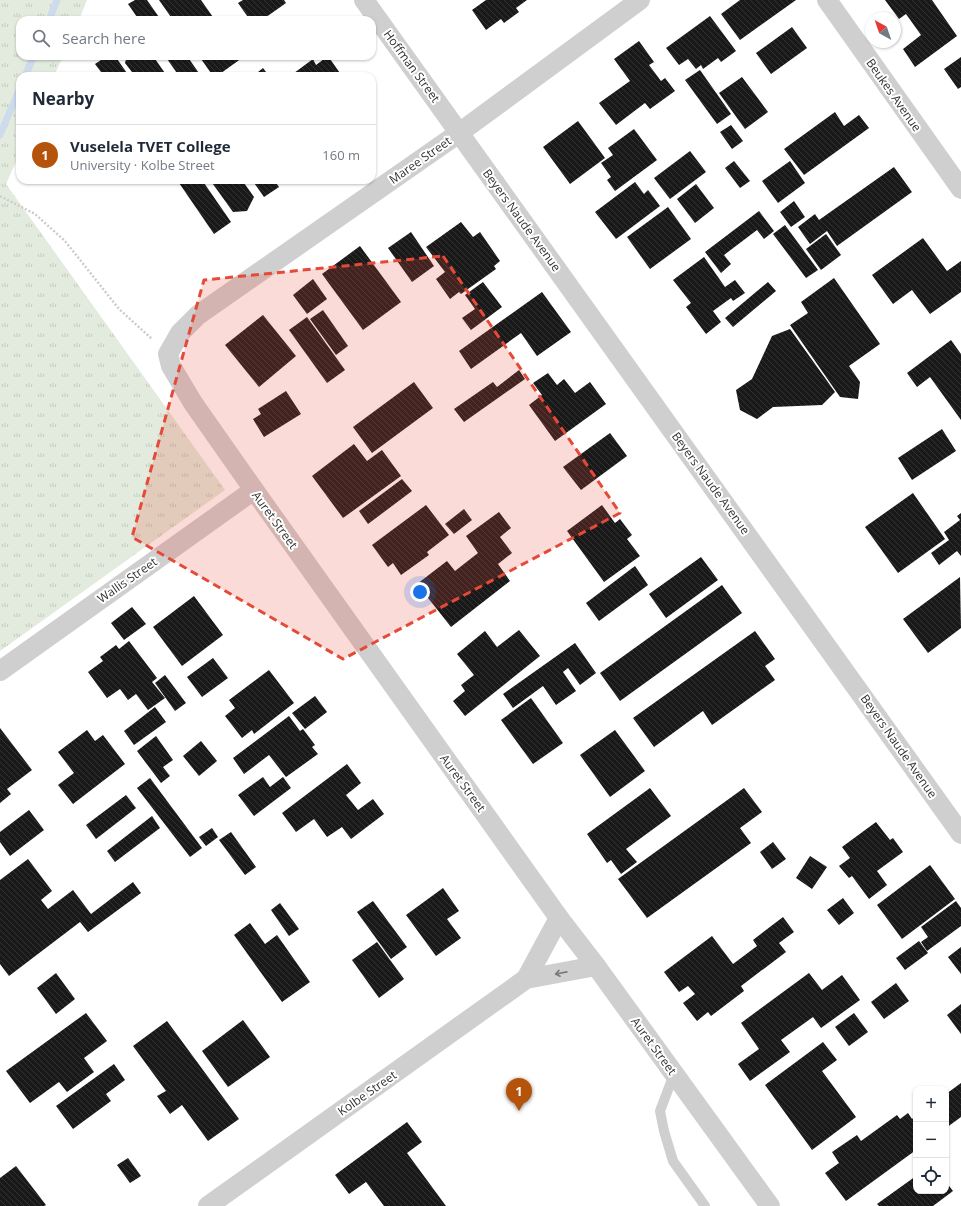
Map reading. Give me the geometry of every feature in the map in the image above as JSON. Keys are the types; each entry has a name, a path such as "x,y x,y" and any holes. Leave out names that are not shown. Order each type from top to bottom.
{"street":[{"name":"Hoffman Street","path":"364,0 375,16"},
{"name":"Maree Street","path":"168,354 180,333 198,315 459,133 640,0"},
{"name":"Beukes Avenue","path":"827,0 961,189"},
{"name":"Hoffman Street","path":"376,17 459,133"},
{"name":"Beyers Naude Avenue","path":"459,133 961,834"},
{"name":"Auret Street","path":"168,354 172,366 193,403 254,490 559,918 596,966 770,1206"},
{"name":"Wallis Street","path":"0,670 254,490"},
{"name":"Kolbe Street","path":"526,979 559,918"},
{"name":"Kolbe Street","path":"208,1206 526,979 596,966"}],"lane":[{"path":"674,1074 660,1111 664,1132 673,1161 705,1206"}],"path":[{"path":"0,196 35,214 65,241 119,309 168,354"}],"highlighted area":[{"path":"443,256 620,513 343,659 132,537 204,280"}],"green space":[{"path":"0,0 87,0 81,16 16,16 16,60 61,60 56,72 16,72 16,162 6,184 225,490 0,651"}],"building":[{"path":"135,0 147,0 158,16 136,16 128,4"},
{"path":"159,0 201,0 212,16 170,16"},
{"path":"243,0 284,0 286,3 268,16 247,16 238,3"},
{"path":"486,0 527,0 516,8 519,12 504,23 501,19 486,30 472,10"},
{"path":"740,0 796,0 740,40 721,14"},
{"path":"885,0 932,0 957,36 915,67 903,49 921,35 906,14 901,18 901,12 894,12"},
{"path":"710,16 736,51 721,62 718,58 703,69 701,65 696,69 688,59 679,65 666,48"},
{"path":"792,27 807,48 771,74 756,53"},
{"path":"639,41 654,62 649,65 661,81 665,78 675,91 650,109 645,103 616,125 599,103 630,81 614,59"},
{"path":"961,57 961,87 958,89 944,69"},
{"path":"101,60 118,60 126,72 101,72 95,64"},
{"path":"126,60 156,60 164,72 132,72 125,63"},
{"path":"168,60 190,60 198,72 176,72"},
{"path":"202,60 239,60 223,72 210,72"},
{"path":"312,60 314,60 316,65 323,60 331,60 339,72 295,72"},
{"path":"263,68 266,72 258,72"},
{"path":"700,70 731,114 717,124 685,80"},
{"path":"742,77 768,112 745,129 719,93"},
{"path":"835,112 844,126 859,115 869,128 804,175 784,149"},
{"path":"578,121 605,158 570,184 543,147"},
{"path":"731,125 743,141 732,149 720,132"},
{"path":"634,129 657,160 615,191 607,180 611,177 601,163 613,155 608,148"},
{"path":"690,151 706,172 670,199 654,178"},
{"path":"734,161 750,181 740,188 725,168"},
{"path":"790,161 805,183 778,203 762,181"},
{"path":"894,167 912,192 837,246 827,231 810,244 798,227 815,214 819,220"},
{"path":"635,182 644,194 648,190 660,206 616,239 595,212"},
{"path":"180,184 205,184 231,222 214,234"},
{"path":"213,184 245,184 254,197 247,211 233,212"},
{"path":"255,184 277,184 279,187 264,197"},
{"path":"696,184 714,208 695,223 677,199"},
{"path":"794,201 805,217 791,227 780,212"},
{"path":"668,207 691,239 650,269 627,237"},
{"path":"759,211 774,231 764,239 757,230 724,255 731,264 721,273 705,252"},
{"path":"461,222 473,237 480,232 500,261 494,266 496,269 461,294 459,292 450,299 436,279 445,272 426,247"},
{"path":"785,225 818,270 806,278 773,234"},
{"path":"411,232 434,266 412,282 388,248"},
{"path":"826,234 841,255 821,270 806,249"},
{"path":"923,238 947,271 961,261 961,292 930,314 912,290 893,304 872,275"},
{"path":"360,246 401,302 363,330 322,274"},
{"path":"704,257 725,287 735,280 745,293 733,301 731,298 713,311 721,322 706,334 686,307 691,303 673,280"},
{"path":"834,278 880,344 849,366 860,382 858,399 840,397 790,325 808,313 801,302"},
{"path":"313,279 327,299 307,314 293,295"},
{"path":"483,282 502,307 471,330 462,318 475,309 465,295"},
{"path":"768,282 776,291 733,327 725,318"},
{"path":"542,292 571,332 537,356 521,333 471,369 459,351"},
{"path":"323,310 348,346 336,355 310,319"},
{"path":"263,315 296,356 259,387 225,345"},
{"path":"307,317 345,370 327,383 289,330"},
{"path":"790,329 835,392 822,405 773,407 757,419 740,410 736,390 752,379 772,336"},
{"path":"951,340 961,354 961,420 930,377 917,387 907,373"},
{"path":"519,370 525,379 464,422 454,409 493,382 497,387"},
{"path":"548,373 557,385 564,379 575,393 590,382 606,404 555,441 529,405 542,395 533,383"},
{"path":"414,382 433,408 372,453 353,427"},
{"path":"286,391 301,414 264,437 253,419 261,414 258,409"},
{"path":"942,429 956,451 912,480 898,458"},
{"path":"610,433 627,456 581,490 563,467"},
{"path":"354,444 367,461 382,450 401,476 343,518 312,476"},
{"path":"402,479 412,491 368,524 359,511"},
{"path":"913,493 945,539 898,573 865,527"},
{"path":"426,505 449,535 427,552 429,555 401,575 393,563 388,567 372,545"},
{"path":"602,505 615,523 620,519 632,535 627,539 640,556 604,582 567,531"},
{"path":"464,509 472,520 454,534 445,524"},
{"path":"499,512 511,528 500,537 512,553 498,564 510,581 451,627 417,584 447,561 455,571 478,553 466,536"},
{"path":"961,513 961,556 957,551 939,565 931,553 949,540 944,532 960,520 957,516"},
{"path":"701,557 718,580 666,618 649,594"},
{"path":"635,566 648,585 599,621 586,603"},
{"path":"960,577 961,628 928,653 903,619"},
{"path":"722,585 742,613 620,701 600,673"},
{"path":"194,596 223,635 182,666 153,627"},
{"path":"132,607 146,624 124,640 111,623"},
{"path":"519,630 540,656 465,716 453,701 465,691 461,685 474,675 457,654 485,631 497,647"},
{"path":"755,631 775,659 765,666 775,680 712,725 703,711 654,747 633,718"},
{"path":"129,641 157,678 152,682 165,698 148,710 136,694 128,700 120,689 107,698 88,672 103,661 100,657 116,645 119,649"},
{"path":"575,643 596,673 580,685 568,668 563,672 576,691 556,705 543,686 513,708 503,694"},
{"path":"213,658 228,678 202,697 187,677"},
{"path":"269,670 294,703 254,734 252,730 242,738 225,716 235,708 229,700"},
{"path":"165,675 186,703 175,711 155,683"},
{"path":"315,696 327,712 305,729 292,713"},
{"path":"531,698 563,743 533,764 501,720"},
{"path":"155,707 166,722 134,745 124,731"},
{"path":"289,716 300,731 303,729 315,745 312,747 318,754 286,777 269,755 244,774 233,758"},
{"path":"0,728 32,770 7,789 11,794 0,803"},
{"path":"87,730 95,741 103,735 125,764 73,804 58,785 74,773 58,752"},
{"path":"615,730 645,771 610,797 580,755"},
{"path":"156,736 173,760 163,767 170,776 161,783 137,751"},
{"path":"201,741 217,761 199,776 183,756"},
{"path":"347,764 361,783 346,795 358,810 373,799 384,814 351,839 342,827 327,837 314,819 296,832 282,813"},
{"path":"263,777 270,787 283,777 291,788 254,816 238,795"},
{"path":"150,778 202,848 190,857 137,788"},
{"path":"650,788 671,816 626,849 637,862 621,874 611,860 607,863 587,834"},
{"path":"744,788 762,812 740,828 751,843 647,918 618,879"},
{"path":"126,795 136,808 96,839 86,825"},
{"path":"29,810 44,830 10,856 0,842 0,832"},
{"path":"152,816 160,828 115,862 107,851"},
{"path":"876,822 890,840 893,838 903,852 877,871 887,885 869,899 852,876 849,878 839,866 850,858 842,847"},
{"path":"212,828 218,837 206,846 199,837"},
{"path":"231,832 256,867 245,875 219,840"},
{"path":"773,842 786,859 772,869 760,852"},
{"path":"810,856 827,867 812,889 796,878"},
{"path":"28,859 52,891 41,900 48,909 73,890 91,914 133,882 141,893 88,932 80,922 9,976 0,964 0,880"},
{"path":"930,865 955,899 902,939 877,905"},
{"path":"443,888 459,911 447,919 461,938 436,956 406,915"},
{"path":"843,898 854,913 839,925 827,910"},
{"path":"373,901 407,947 391,959 357,912"},
{"path":"956,901 961,908 961,926 927,951 921,942 928,937 921,927"},
{"path":"280,903 299,929 289,936 271,910"},
{"path":"783,917 794,932 779,943 786,952 741,986 744,991 711,1016 708,1012 697,1021 683,1003 695,994 688,986 679,992 664,972 712,936 733,964 757,946 753,940"},
{"path":"250,923 265,944 277,935 310,982 282,1002 234,935"},
{"path":"919,941 928,953 905,970 896,958"},
{"path":"377,942 404,979 379,998 352,960"},
{"path":"961,947 961,974 948,957"},
{"path":"56,973 75,999 56,1014 37,988"},
{"path":"809,973 822,990 842,975 860,1000 821,1028 813,1017 781,1040 790,1052 750,1081 738,1064 759,1049 741,1023"},
{"path":"896,983 909,1001 884,1019 871,1002"},
{"path":"961,1004 961,1034 947,1015"},
{"path":"86,1013 107,1041 84,1058 94,1072 67,1092 59,1082 30,1103 6,1071"},
{"path":"854,1013 868,1032 849,1046 835,1027"},
{"path":"243,1020 270,1057 228,1087 202,1051"},
{"path":"167,1021 239,1119 208,1141 182,1105 170,1114 157,1096 166,1091 133,1046"},
{"path":"823,1042 837,1060 822,1071 856,1117 812,1150 765,1085"},
{"path":"114,1064 125,1080 106,1094 111,1101 73,1129 56,1106"},
{"path":"961,1083 961,1117 949,1126 949,1122 949,1092"},
{"path":"908,1113 912,1119 913,1118 913,1152 846,1201 825,1173 839,1163 832,1152 857,1135 861,1141 897,1115 900,1119"},
{"path":"407,1122 422,1142 407,1153 446,1206 384,1206 366,1182 349,1194 335,1175"},
{"path":"128,1158 141,1176 130,1183 117,1165"},
{"path":"16,1166 46,1205 0,1206 0,1178"},
{"path":"913,1178 913,1194 949,1194 933,1206 879,1206 877,1204"},
{"path":"949,1186 953,1191 949,1194"}],"waterway":[{"path":"51,16 57,0"},
{"path":"27,72 32,60"},
{"path":"0,135 16,97"}],"place":[{"name":"Vuselela TVET College","path":"519,1111"}]}
